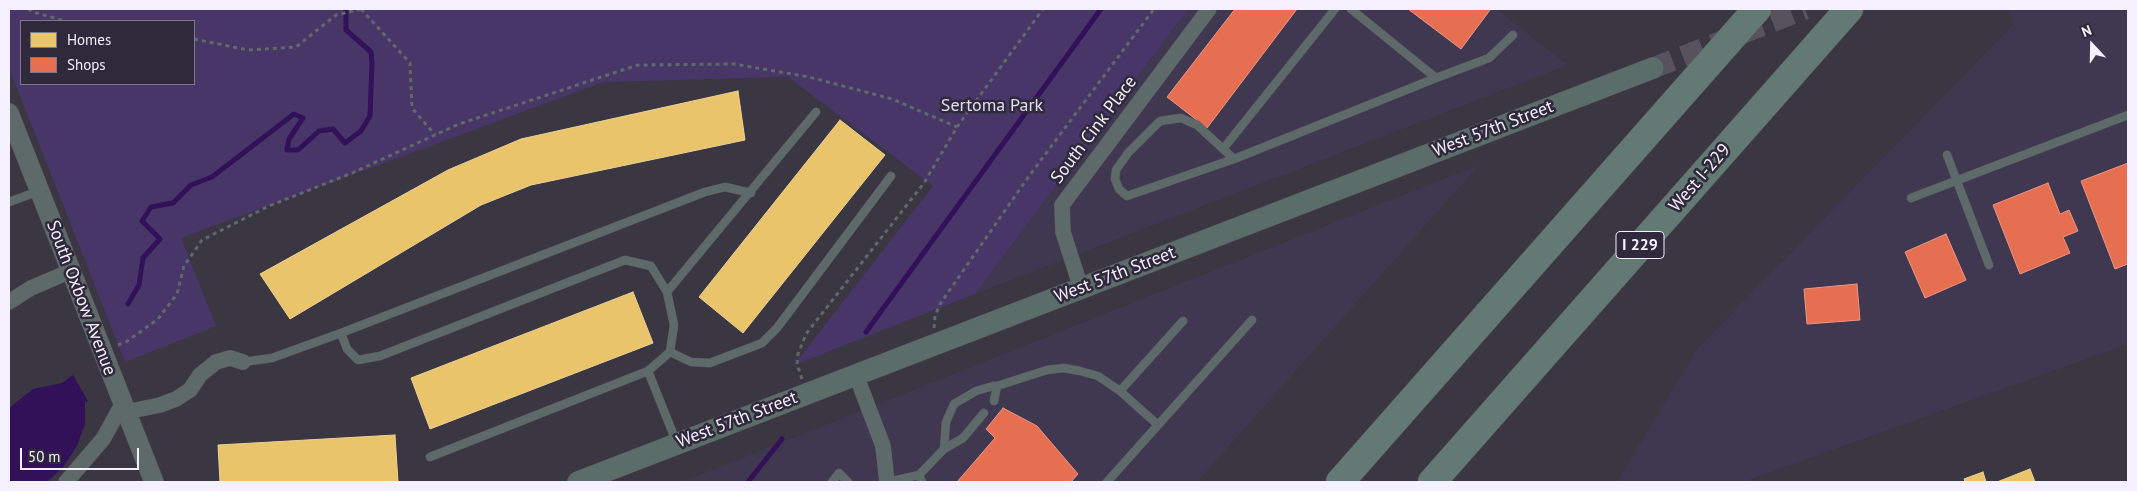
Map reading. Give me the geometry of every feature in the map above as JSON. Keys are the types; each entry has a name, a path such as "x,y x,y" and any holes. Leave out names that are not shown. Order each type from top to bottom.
{"highway":[{"path":"1340,482 1757,9"},
{"name":"West I-229","path":"1432,482 1849,9"}],"main road":[{"name":"West 57th Street","path":"578,482 1653,68"}],"street":[{"name":"South Cink Place","path":"1081,288 1064,232 1062,205 1209,9"},
{"name":"South Oxbow Avenue","path":"9,113 154,482"},
{"path":"9,302 31,288 71,271"},
{"path":"66,482 103,439 124,407 160,405 176,399 190,390 207,368 216,362 230,358 243,362"},
{"path":"856,375 883,446 887,482"}],"lane":[{"path":"1223,149 1335,9"},
{"path":"1351,9 1436,78"},
{"path":"1234,159 1196,125 1181,118 1160,120 1128,152 1116,170 1115,179 1119,189 1127,196 1234,159 1489,58 1514,35"},
{"path":"667,292 751,193 816,112"},
{"path":"1911,198 2128,115"},
{"path":"1947,155 1989,265"},
{"path":"670,352 691,362 710,364 762,342 777,328 892,176"},
{"path":"243,362 272,358 341,333 705,192 726,187 751,193"},
{"path":"9,202 40,191"},
{"path":"341,333 347,349 358,360 380,356 625,260 651,266 667,292 674,325 670,352 648,372 430,456"},
{"path":"1107,482 1252,320"},
{"path":"1120,391 1183,321"},
{"path":"944,449 946,422 954,404 976,391 1031,374 1064,368 1098,376 1120,391 1158,425"},
{"path":"648,372 677,444"},
{"path":"994,401 996,386"},
{"path":"887,482 921,479 944,449 963,438 984,413"},
{"path":"832,482 840,473 848,482"}],"path":[{"path":"28,9 61,20"},
{"path":"195,39 248,50 296,47 336,15 360,9 410,63 412,108 435,135"},
{"path":"808,393 797,364 806,334 924,183 957,128 1043,9"},
{"path":"936,344 934,316 940,304 1029,176 1154,9"},
{"path":"102,352 126,342 158,319 177,294 184,266 202,240 269,206 352,172 459,124 638,65 734,64 809,77 892,99 957,128"}],"shaded area":[{"path":"1188,9 1496,9 1568,65 975,294"},
{"path":"2006,9 2128,9 2128,344 1743,482 1617,482 1698,348 2014,24"},
{"path":"1479,165 1197,482 682,482"},
{"path":"73,375 88,401 85,402 85,424 77,446 64,466 47,482 9,482 9,408 33,389 62,383"}],"green space":[{"name":"Sertoma Park","path":"9,9 1188,9 975,294 794,365 933,186 788,77 603,82 181,238 216,326 125,362 9,68"}],"building: Homes":[{"path":"738,91 745,140 531,185 481,205 290,319 260,274 448,170 521,139"},
{"path":"840,120 885,155 743,333 699,297"},
{"path":"633,292 653,343 430,429 411,378"},
{"path":"395,435 398,482 220,482 218,445"},
{"path":"2030,469 2035,482 1997,482"},
{"path":"1983,472 1986,482 1965,482 1964,479"}],"building: Shops":[{"path":"1235,9 1297,9 1207,128 1167,97"},
{"path":"1408,9 1489,9 1490,10 1461,49"},
{"path":"2128,163 2128,264 2115,269 2081,181"},
{"path":"2048,183 2060,214 2069,210 2078,231 2063,237 2070,253 2020,274 1993,205"},
{"path":"1946,234 1966,280 1925,298 1905,252"},
{"path":"1857,284 1860,320 1807,324 1804,289"},
{"path":"1003,408 1037,426 1078,474 1071,482 957,482 995,438 986,429"}],"waterway":[{"path":"128,304 139,285 143,258 160,239 142,221 151,207 173,203 191,185 212,177 294,114 303,118 289,139 287,150 298,150 319,131 333,129 345,143 361,131 370,116 371,52 346,30 346,9"},
{"path":"866,332 1101,9"},
{"path":"748,482 782,439"}],"tunnel":[{"path":"1653,68 1805,9"}]}
